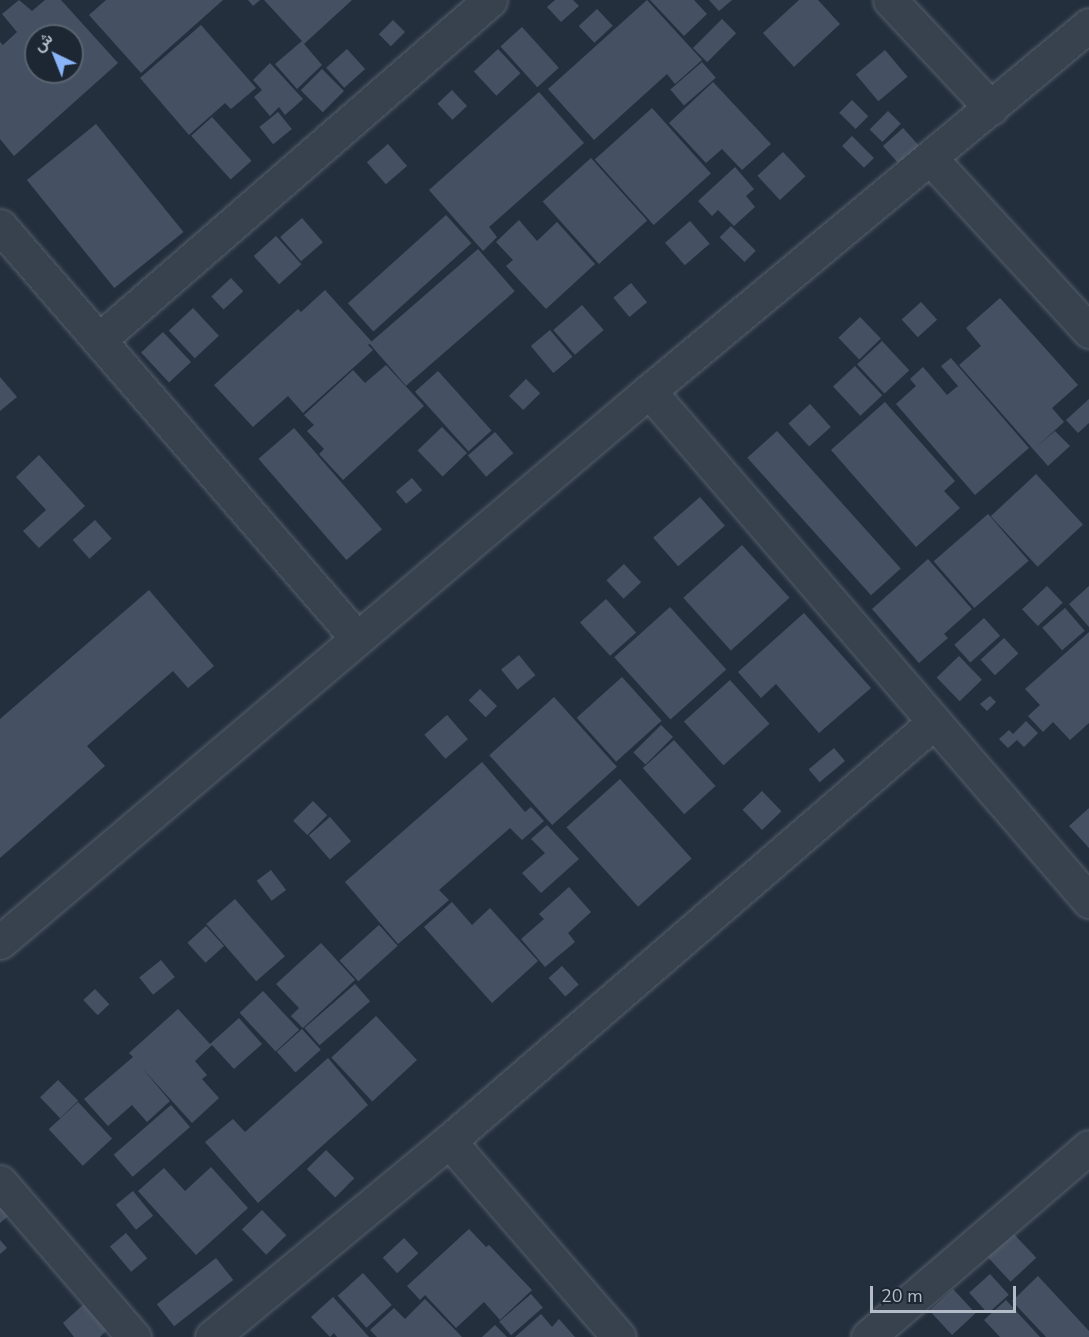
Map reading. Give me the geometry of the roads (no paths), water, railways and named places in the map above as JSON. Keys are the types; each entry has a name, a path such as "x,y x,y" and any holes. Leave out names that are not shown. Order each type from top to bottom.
{"street":[{"path":"99,340 490,0"},
{"path":"891,0 991,108"},
{"path":"0,942 649,391 931,159 1089,25"},
{"path":"931,159 1089,331"},
{"path":"0,226 357,638"},
{"path":"649,391 1089,901"},
{"path":"212,1337 449,1141 934,722"},
{"path":"449,1141 619,1337"},
{"path":"868,1337 1089,1147"},
{"path":"0,1182 134,1337"}]}
